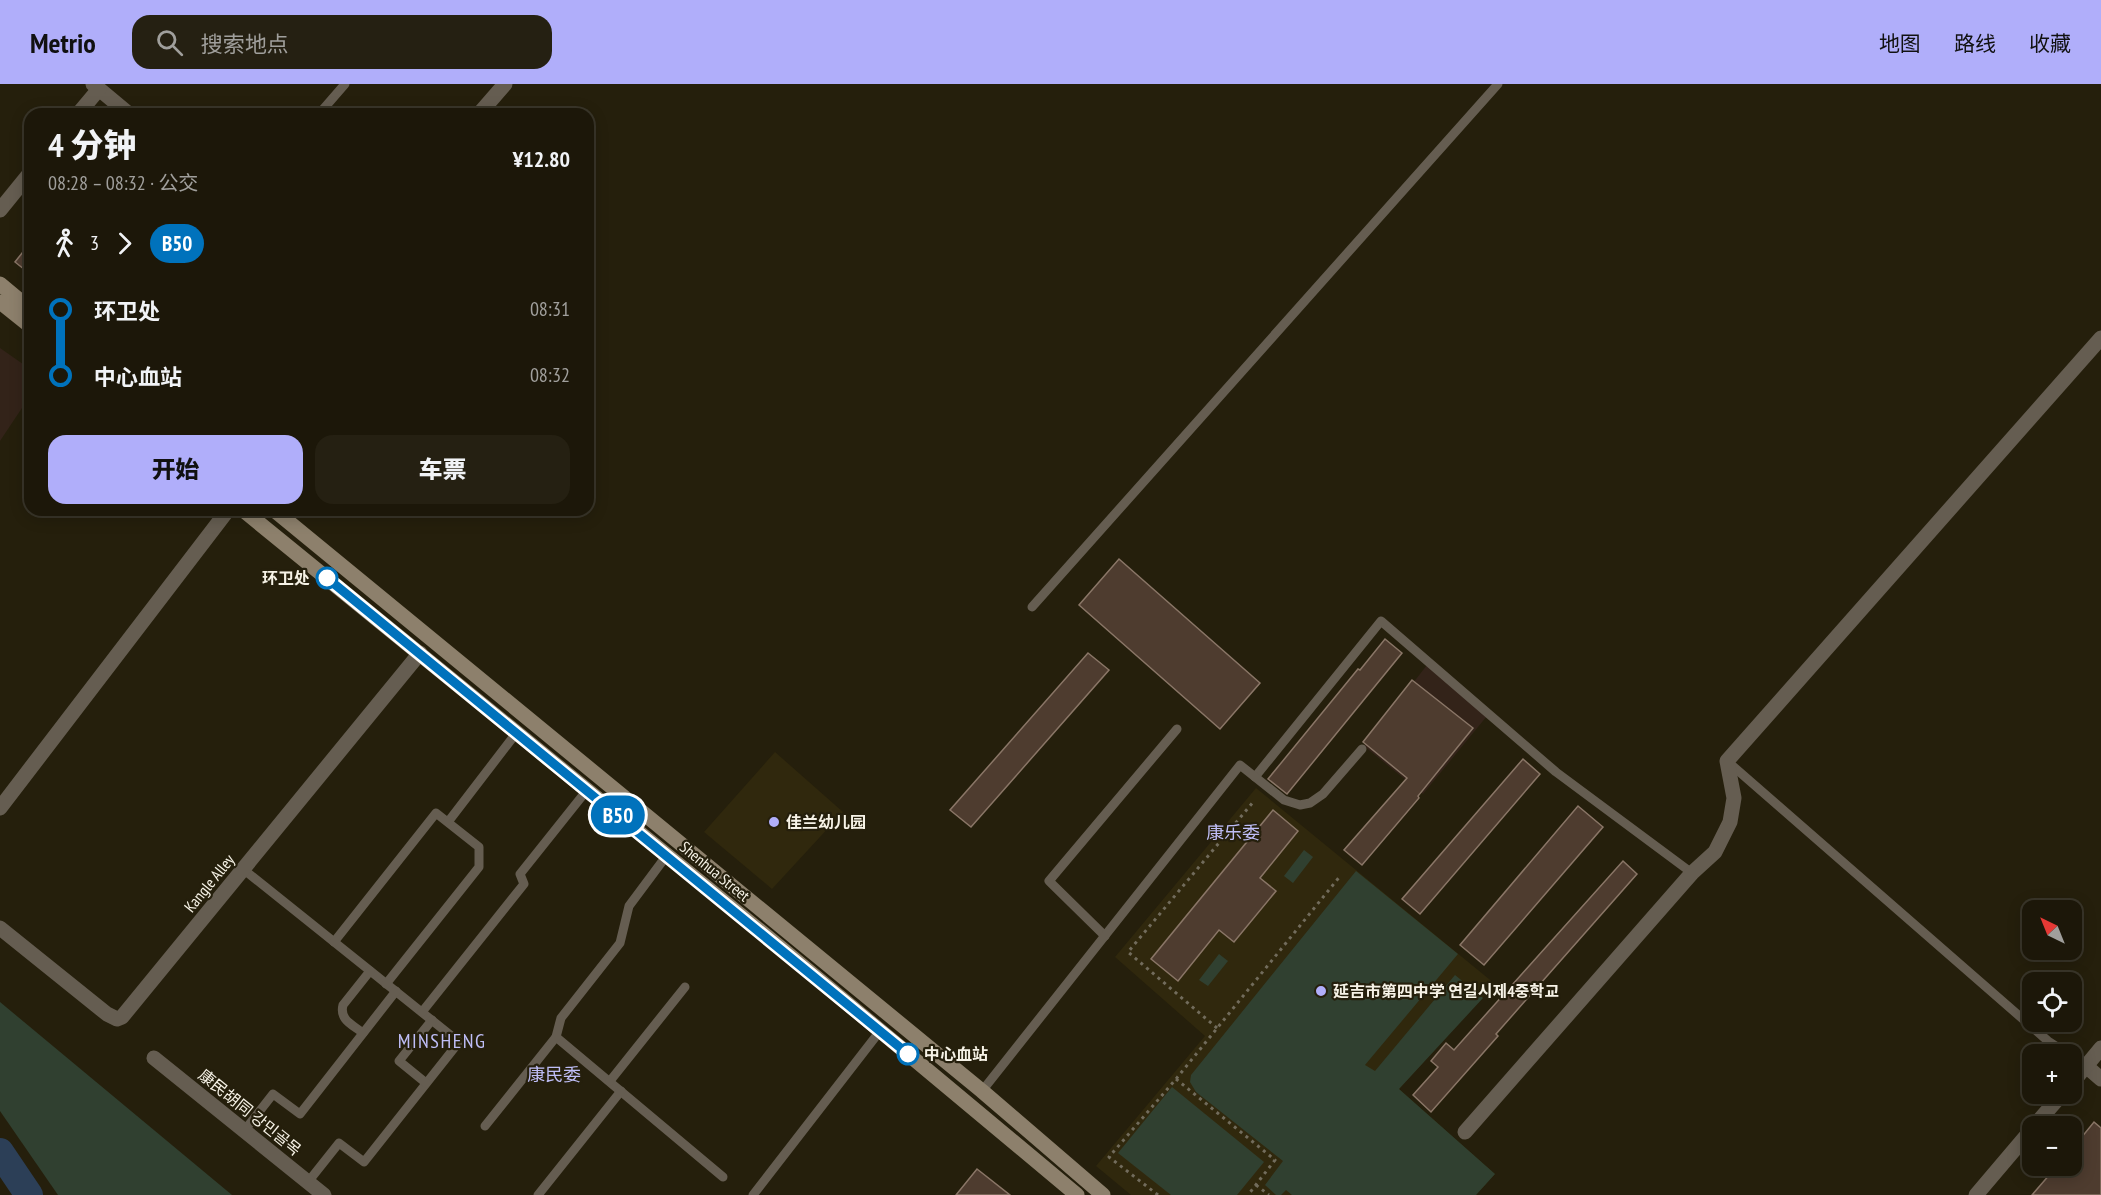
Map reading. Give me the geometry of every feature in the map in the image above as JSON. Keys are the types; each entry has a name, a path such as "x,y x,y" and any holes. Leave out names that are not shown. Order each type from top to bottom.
{"main road":[{"path":"0,284 24,304"},
{"path":"0,302 24,321"},
{"name":"Shenhua Street","path":"250,516 667,855 1077,1195"},
{"name":"Shenhua Street","path":"281,516 982,1091 1103,1195"}],"street":[{"path":"483,108 505,84"},
{"path":"82,108 96,86 122,108"},
{"path":"0,210 24,180"},
{"path":"1465,1132 1692,873 1715,852 1730,822 1734,798 1727,761 2101,338"},
{"path":"0,807 223,516"},
{"name":"Kangle Alley","path":"0,928 106,1014 117,1019 127,1011 420,653"},
{"path":"2082,1071 2101,1048"},
{"name":"康民胡同 강민골목","path":"154,1058 324,1195"},
{"path":"2086,1066 2101,1079"},
{"path":"2043,1116 2053,1104"},
{"path":"1976,1195 2022,1141"}],"lane":[{"path":"324,108 345,84"},
{"path":"1032,607 1498,84"},
{"path":"1255,777 1381,621 1556,772 1692,873"},
{"path":"1105,936 1049,881 1177,729"},
{"path":"448,822 517,732"},
{"path":"982,1091 1240,765 1284,800 1300,805 1310,803 1323,794 1362,748"},
{"path":"1727,761 2052,1044"},
{"path":"422,1012 524,885 520,874 587,790"},
{"path":"334,942 436,813 479,847 479,867 386,984"},
{"path":"486,1126 556,1037 561,1018 620,943 629,906 667,855"},
{"path":"243,869 459,1042 364,1162 339,1143 308,1182"},
{"path":"363,1033 344,1019 341,1012 343,1005 370,971"},
{"path":"610,1081 686,987"},
{"path":"244,1131 273,1094 300,1114 396,991"},
{"path":"426,1083 399,1061 432,1020"},
{"path":"753,1195 880,1031"},
{"path":"556,1037 723,1177"},
{"path":"2082,1064 2086,1066"},
{"path":"538,1195 621,1091"}],"path":[{"path":"1217,1028 1128,952 1254,801"},
{"path":"1158,1195 1109,1157 1176,1079 1341,875"},
{"path":"1176,1079 1275,1160 1248,1195"},
{"path":"1256,1185 1269,1195"}],"shaded area":[{"path":"0,348 24,365 24,405 0,441"},
{"path":"1427,665 1487,716 1423,794 1364,746"},
{"name":"佳兰幼儿园","path":"775,752 843,812 772,889 704,832"},
{"name":"延吉市第四中学 연길시제4중학교","path":"1256,788 1495,984 1399,1089 1495,1174 1476,1195 1131,1195 1096,1166 1205,1036 1115,957"}],"green space":[{"path":"1304,850 1313,857 1293,883 1284,876"},
{"path":"1356,871 1458,954 1365,1065 1375,1071 1455,975 1483,998 1399,1089 1495,1174 1476,1195 1292,1195 1286,1190 1281,1195 1276,1195 1265,1185 1283,1161 1196,1092 1190,1082 1191,1075"},
{"path":"1219,954 1228,961 1208,986 1199,980"},
{"path":"0,1002 232,1195 58,1195 0,1111"},
{"path":"1172,1087 1264,1162 1237,1195 1171,1195 1118,1153"}],"building":[{"path":"24,251 24,269 15,262"},
{"path":"1119,559 1260,683 1220,729 1079,605"},
{"path":"1385,639 1402,653 1287,794 1268,779"},
{"path":"1088,653 1109,670 971,827 950,810"},
{"path":"1412,680 1473,728 1418,796 1419,798 1362,865 1344,850 1407,778 1363,742"},
{"path":"1523,759 1540,774 1420,914 1402,899"},
{"path":"1578,806 1603,827 1484,965 1460,945"},
{"path":"1273,810 1298,831 1260,878 1276,891 1234,942 1219,930 1178,981 1151,959"},
{"path":"1623,861 1637,874 1496,1034 1498,1036 1431,1112 1413,1095 1438,1067 1431,1061 1446,1043 1454,1050"},
{"path":"2094,1122 2101,1128 2101,1195 2032,1195 2048,1176 2082,1176 2082,1137"},
{"path":"977,1169 1010,1195 956,1195"}],"waterway":[{"path":"0,1152 29,1195"}],"bus line":[{"name":"B50","path":"327,578 908,1054"}],"place":[{"name":"环卫处","path":"327,578"},
{"name":"佳兰幼儿园","path":"774,822"},
{"name":"延吉市第四中学 연길시제4중학교","path":"1321,991"},
{"name":"中心血站","path":"908,1054"}],"district":[{"name":"康乐委","path":"1233,833"},
{"name":"MINSHENG","path":"442,1041"},
{"name":"康民委","path":"554,1075"}]}
